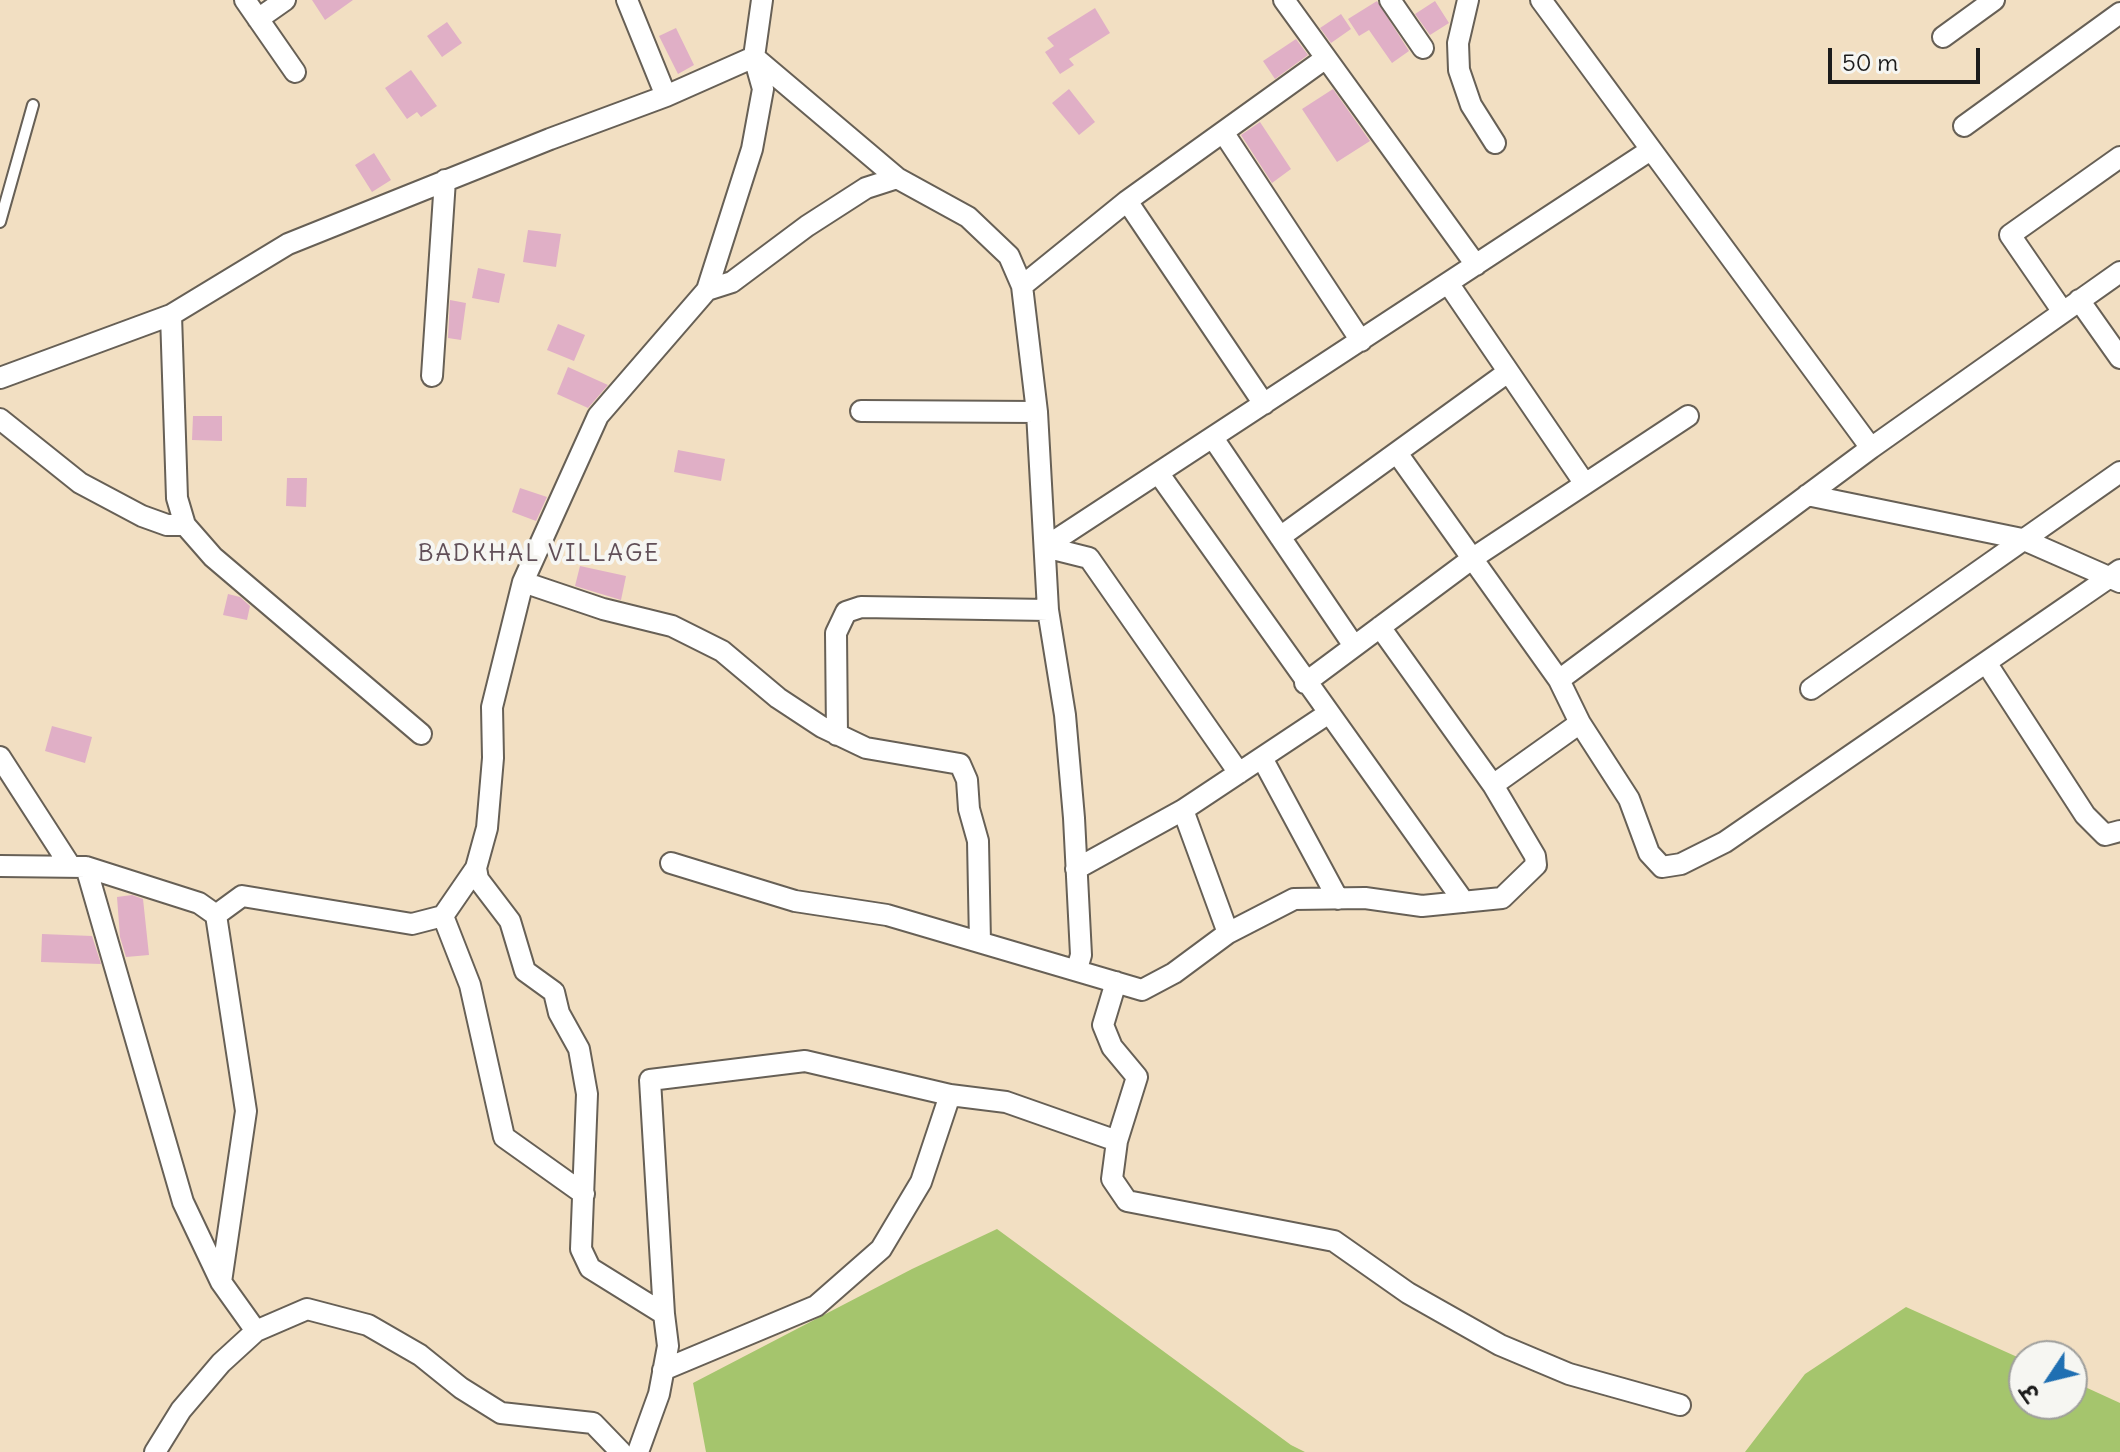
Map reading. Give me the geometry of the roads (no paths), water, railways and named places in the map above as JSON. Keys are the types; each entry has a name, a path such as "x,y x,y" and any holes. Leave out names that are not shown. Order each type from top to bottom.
{"street":[{"path":"245,0 295,72"},
{"path":"258,19 285,0"},
{"path":"627,0 666,96"},
{"path":"216,915 242,896 412,924 443,916 476,868 488,814 493,758 492,707 523,582 564,498 598,416 707,290 752,149 763,89 754,57 762,0"},
{"path":"1284,0 1476,265"},
{"path":"1390,0 1423,48"},
{"path":"1468,0 1458,43 1459,70 1471,105 1495,143"},
{"path":"1541,0 1649,151 1871,448"},
{"path":"1943,37 1994,0"},
{"path":"1964,126 2120,13"},
{"path":"0,378 171,315 288,244 666,96 754,57"},
{"path":"754,57 897,178 968,217 1009,256 1022,286 1037,412 1048,610 1065,715 1081,955 1077,969"},
{"path":"1022,286 1127,201 1326,58"},
{"path":"1223,132 1361,341"},
{"path":"1045,547 1649,151"},
{"path":"2120,157 2010,235 2120,358"},
{"path":"707,290 732,282 807,226 866,188 897,178"},
{"path":"432,376 445,180"},
{"path":"1127,201 1264,404"},
{"path":"1559,680 1871,448 2120,272"},
{"path":"1448,283 1585,484"},
{"path":"171,315 177,498 185,525 213,557 421,734"},
{"path":"1280,537 1508,372"},
{"path":"861,411 1037,412"},
{"path":"1305,683 1473,558 1688,416"},
{"path":"0,419 80,483 142,516 167,525 185,525"},
{"path":"1213,438 1354,646"},
{"path":"1397,453 1559,680 1580,723 1629,799 1649,853 1662,867 1681,864 1725,842 2116,577"},
{"path":"1811,689 2120,472"},
{"path":"1159,474 1464,902"},
{"path":"1807,495 2022,539 2116,577"},
{"path":"1045,547 1089,558 1239,773"},
{"path":"523,582 603,609 672,626 722,651 778,698 837,735 866,748 953,761 964,769 981,866 980,942"},
{"path":"837,735 836,633 846,612 861,607 1048,610"},
{"path":"671,863 795,901 887,915 1142,990 1174,973 1228,933 1294,899 1338,899 1422,906 1502,898 1536,865 1535,856 1493,785 1380,627"},
{"path":"1987,664 2085,815 2105,835 2120,831"},
{"path":"1076,869 1183,810 1329,713"},
{"path":"1493,785 1580,723"},
{"path":"0,757 78,866 183,1202 221,1282 256,1331"},
{"path":"1262,758 1338,899"},
{"path":"1183,810 1228,933"},
{"path":"0,866 78,866 199,903 216,915 246,1111 221,1282"},
{"path":"476,868 478,879 510,921 525,971 554,992 559,1013 579,1049 587,1094 581,1249 590,1268 664,1314"},
{"path":"443,916 470,985 504,1137 584,1194"},
{"path":"1116,982 1103,1025 1112,1047 1137,1077 1117,1141 1112,1179 1127,1201 1334,1241 1408,1293 1500,1345 1569,1374 1680,1405"},
{"path":"638,1452 659,1394 668,1346 650,1080 805,1061 950,1095 1006,1102 1117,1141"},
{"path":"663,1370 816,1306 881,1249 921,1182 950,1095"},
{"path":"155,1452 191,1398 221,1363 256,1331 307,1309 368,1325 420,1355 461,1388 501,1413 593,1423 621,1452"}],"lane":[{"path":"0,222 33,105"}],"district":[{"name":"BADKHAL VILLAGE","path":"539,554"}]}
